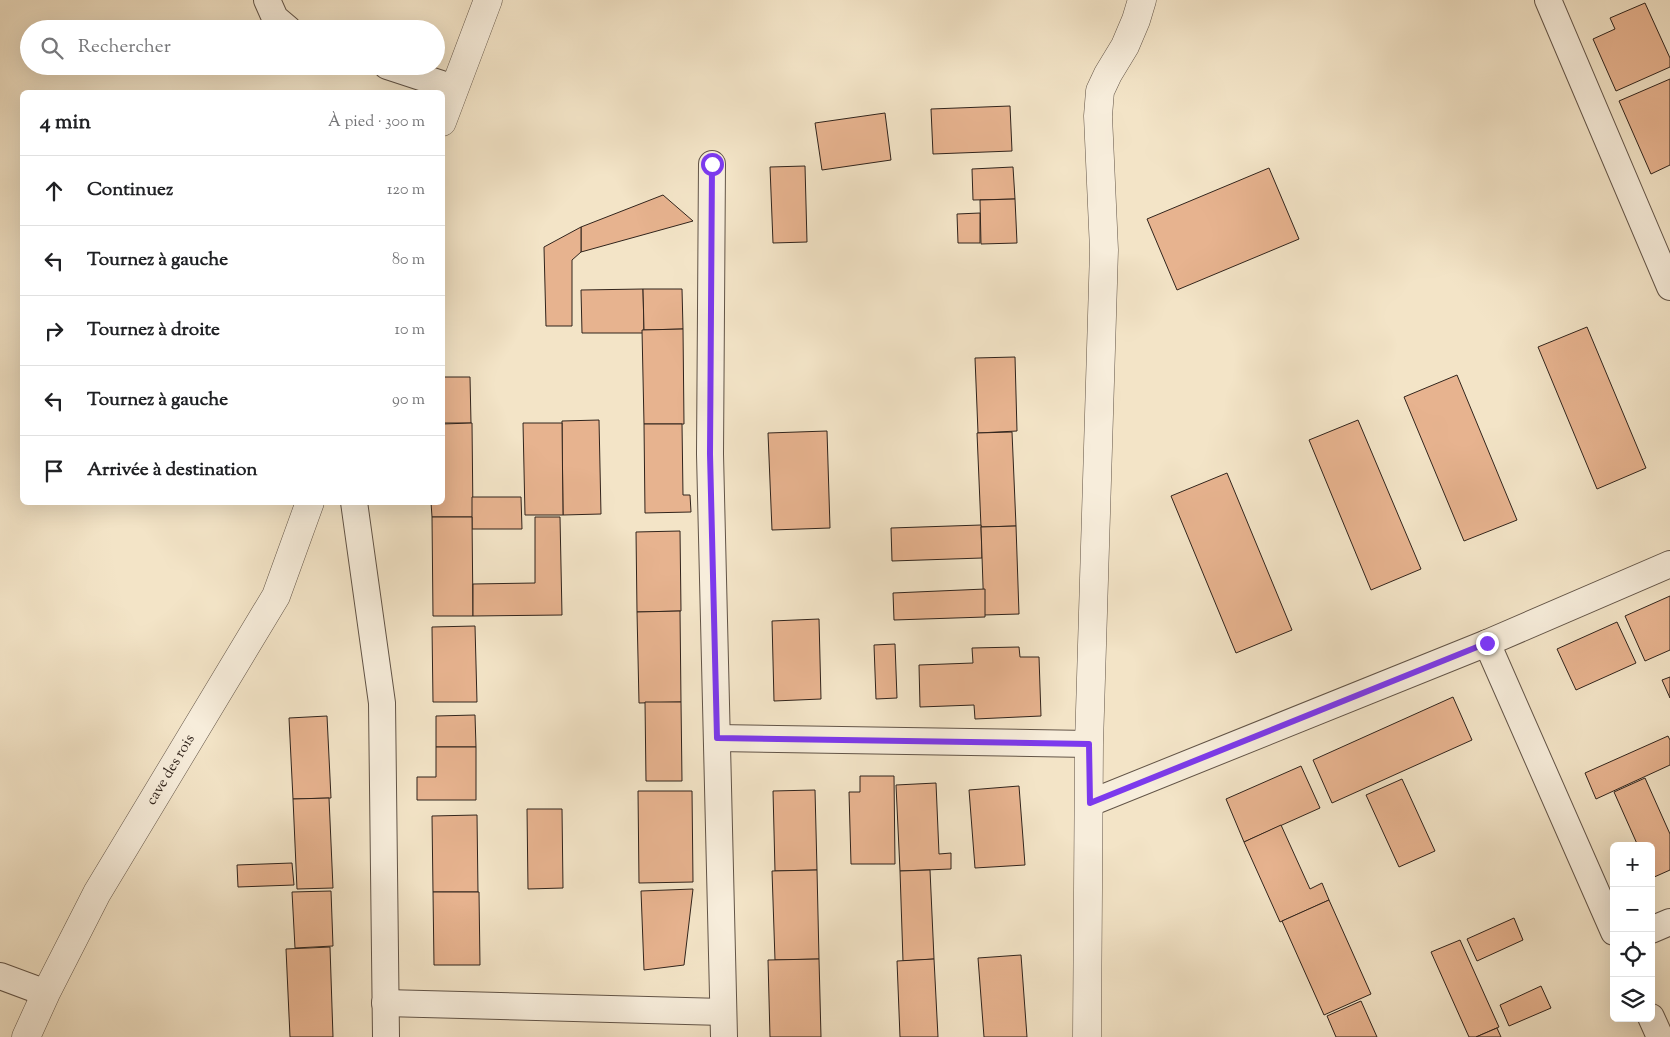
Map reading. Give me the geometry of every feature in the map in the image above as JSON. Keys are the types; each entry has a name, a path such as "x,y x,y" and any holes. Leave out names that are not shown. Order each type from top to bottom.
{"street":[{"path":"267,0 277,20"},
{"path":"445,114 488,0"},
{"path":"1087,1037 1089,744 1104,250 1098,116 1100,91 1125,46 1142,0"},
{"path":"1548,0 1670,287"},
{"path":"414,75 454,88"},
{"path":"385,1003 723,1024 710,454 712,164"},
{"name":"cave des rois","path":"26,1037 46,993 97,893 276,596 309,505"},
{"path":"354,505 382,703 386,1037"},
{"path":"1090,803 1487,643 1670,564"},
{"path":"1487,643 1610,923"},
{"path":"717,738 1089,744"},
{"path":"1655,928 1670,922"},
{"path":"0,976 46,993"},
{"path":"1653,1022 1660,1037"}],"building":[{"path":"1645,3 1670,58 1670,67 1616,91 1593,39 1615,29 1610,18"},
{"path":"1670,79 1670,165 1651,174 1619,101"},
{"path":"1010,106 1012,151 933,154 931,109"},
{"path":"885,113 891,160 822,170 815,123"},
{"path":"805,166 807,242 773,243 770,167"},
{"path":"1013,167 1015,199 973,200 972,169"},
{"path":"1269,168 1299,239 1177,290 1147,219"},
{"path":"663,195 693,221 581,252 581,227"},
{"path":"1015,199 1017,243 981,244 980,200"},
{"path":"980,213 980,243 958,243 957,214"},
{"path":"581,227 581,252 572,260 572,326 546,326 544,247"},
{"path":"643,289 644,333 582,333 581,290"},
{"path":"643,289 682,289 683,329 644,330"},
{"path":"1587,327 1646,468 1597,489 1538,347"},
{"path":"683,329 684,424 644,424 642,330"},
{"path":"1015,357 1017,431 978,433 975,358"},
{"path":"1457,375 1517,520 1464,541 1404,397"},
{"path":"445,377 470,377 471,423 445,423"},
{"path":"599,420 601,514 563,515 562,421"},
{"path":"1358,420 1421,569 1371,590 1309,440"},
{"path":"472,423 473,517 432,517 431,505 445,505 445,424"},
{"path":"523,423 562,423 563,515 525,515"},
{"path":"644,424 682,424 683,495 690,495 691,512 645,513"},
{"path":"827,431 830,528 772,530 768,433"},
{"path":"1012,432 1016,526 981,527 977,433"},
{"path":"1227,473 1292,630 1236,653 1171,496"},
{"path":"472,497 521,497 522,529 472,529"},
{"path":"432,517 472,517 473,616 433,616"},
{"path":"535,517 560,517 562,615 473,616 473,584 535,583"},
{"path":"981,525 982,558 892,561 891,528"},
{"path":"1016,526 1019,614 984,615 981,527"},
{"path":"680,531 681,611 637,612 636,532"},
{"path":"985,589 985,617 894,620 893,593"},
{"path":"1670,596 1670,650 1645,661 1625,616"},
{"path":"680,611 681,702 639,703 637,612"},
{"path":"819,619 821,699 774,701 772,621"},
{"path":"1617,622 1636,663 1576,690 1557,649"},
{"path":"475,626 477,702 433,702 432,627"},
{"path":"895,644 897,698 876,699 874,645"},
{"path":"1019,647 1020,657 1039,657 1041,716 975,719 974,705 920,707 919,665 973,663 972,648"},
{"path":"1670,677 1670,698 1662,680"},
{"path":"1453,697 1472,740 1332,803 1313,760"},
{"path":"645,702 681,702 682,781 646,781"},
{"path":"475,715 476,747 436,747 436,716"},
{"path":"327,716 331,798 293,799 289,718"},
{"path":"1668,736 1670,740 1670,765 1596,799 1585,773"},
{"path":"436,747 476,747 476,800 417,800 417,777 436,777"},
{"path":"1301,766 1320,808 1244,842 1226,799"},
{"path":"860,776 894,776 895,864 851,864 849,792 860,792"},
{"path":"1645,778 1670,834 1670,870 1655,877 1655,842 1636,842 1614,792"},
{"path":"1402,779 1435,851 1399,867 1366,795"},
{"path":"936,783 939,854 951,853 951,869 900,871 896,785"},
{"path":"1019,786 1025,865 975,868 969,790"},
{"path":"815,790 817,870 775,871 773,791"},
{"path":"638,791 692,791 693,882 639,883"},
{"path":"329,798 333,888 297,889 293,799"},
{"path":"527,809 562,809 563,888 528,889"},
{"path":"477,815 478,892 433,892 432,816"},
{"path":"1281,825 1310,889 1322,883 1329,900 1280,922 1244,842"},
{"path":"292,863 294,885 238,887 237,865"},
{"path":"817,870 819,959 775,960 772,871"},
{"path":"930,870 934,959 903,961 900,871"},
{"path":"693,889 684,965 644,970 641,891"},
{"path":"331,891 333,946 295,948 292,892"},
{"path":"433,892 479,892 480,965 434,965"},
{"path":"1329,900 1371,994 1324,1015 1282,921"},
{"path":"1514,918 1523,940 1477,961 1467,939"},
{"path":"1460,940 1499,1027 1476,1037 1469,1037 1431,952"},
{"path":"330,947 333,1037 290,1037 286,949"},
{"path":"1021,955 1027,1037 984,1037 978,958"},
{"path":"819,959 821,1037 770,1037 768,960"},
{"path":"934,959 938,1037 900,1037 897,961"},
{"path":"1541,986 1551,1008 1509,1026 1500,1005"},
{"path":"1361,1001 1377,1037 1336,1037 1327,1016"},
{"path":"1497,1028 1501,1037 1476,1037"}],"route":[{"path":"712,164 710,454 717,738 1089,744 1090,803 1487,643"}]}
